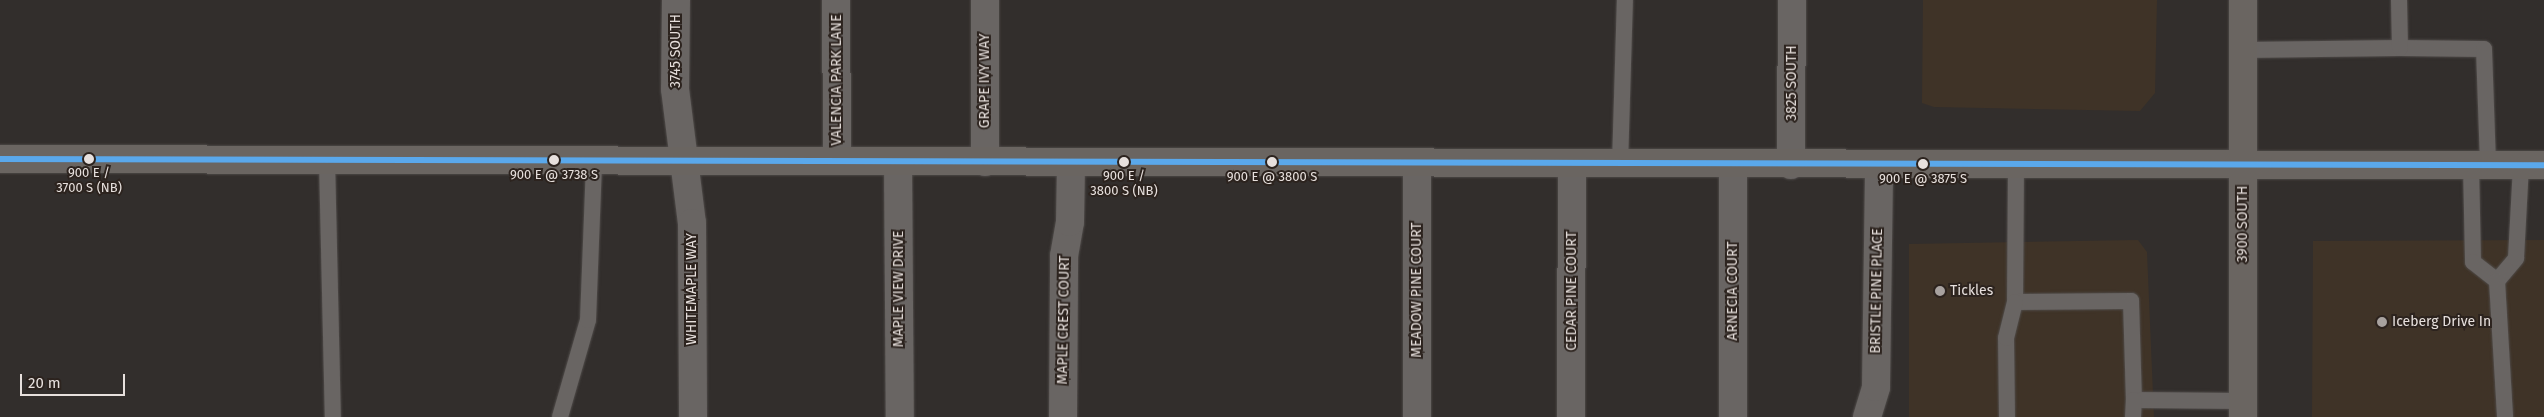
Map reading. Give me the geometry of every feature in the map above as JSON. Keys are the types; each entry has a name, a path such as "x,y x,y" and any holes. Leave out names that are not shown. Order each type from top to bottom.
{"main road":[{"name":"3900 SOUTH","path":"2243,0 2243,409"},
{"path":"0,159 1572,165 2243,163 2533,165"}],"street":[{"name":"3745 SOUTH","path":"676,0 675,90 685,161"},
{"name":"VALENCIA PARK LANE","path":"836,0 837,161"},
{"name":"GRAPE IVY WAY","path":"985,0 985,162"},
{"name":"3825 SOUTH","path":"1791,165 1792,0"},
{"name":"WHITEMAPLE WAY","path":"685,161 692,223 693,417"},
{"name":"MAPLE VIEW DRIVE","path":"898,161 900,417"},
{"name":"MAPLE CREST COURT","path":"1063,417 1064,256 1070,222 1071,163"},
{"name":"MEADOW PINE COURT","path":"1417,164 1417,417"},
{"name":"ARNECIA COURT","path":"1733,164 1733,417"},
{"name":"BRISTLE PINE PLACE","path":"1867,417 1876,387 1879,164"},
{"name":"CEDAR PINE COURT","path":"1571,417 1572,165"}],"lane":[{"path":"1620,165 1625,0"},
{"path":"2399,0 2400,48"},
{"path":"2243,50 2484,49 2473,262 2497,281"},
{"path":"327,160 333,417"},
{"path":"560,417 588,320 594,161"},
{"path":"2007,417 2006,338 2015,302 2016,163"},
{"path":"2505,417 2497,281 2516,258 2533,165"},
{"path":"2015,302 2131,301 2133,417"},
{"path":"2134,400 2243,409"}],"shaded area":[{"path":"1923,0 2157,0 2155,93 2140,111 1934,107 1922,103"},
{"path":"2138,240 2147,252 2154,417 1909,417 1909,244"},
{"path":"2544,240 2544,417 2312,417 2313,241"}],"transit line":[{"path":"0,159 2544,165"}],"place":[{"name":"900 E / 3700 S (NB)","path":"89,159"},
{"name":"900 E @ 3738 S","path":"554,160"},
{"name":"900 E / 3800 S (NB)","path":"1124,162"},
{"name":"900 E @ 3800 S","path":"1272,162"},
{"name":"900 E @ 3875 S","path":"1923,164"},
{"name":"Tickles","path":"1940,291"},
{"name":"Iceberg Drive In","path":"2382,322"}]}
